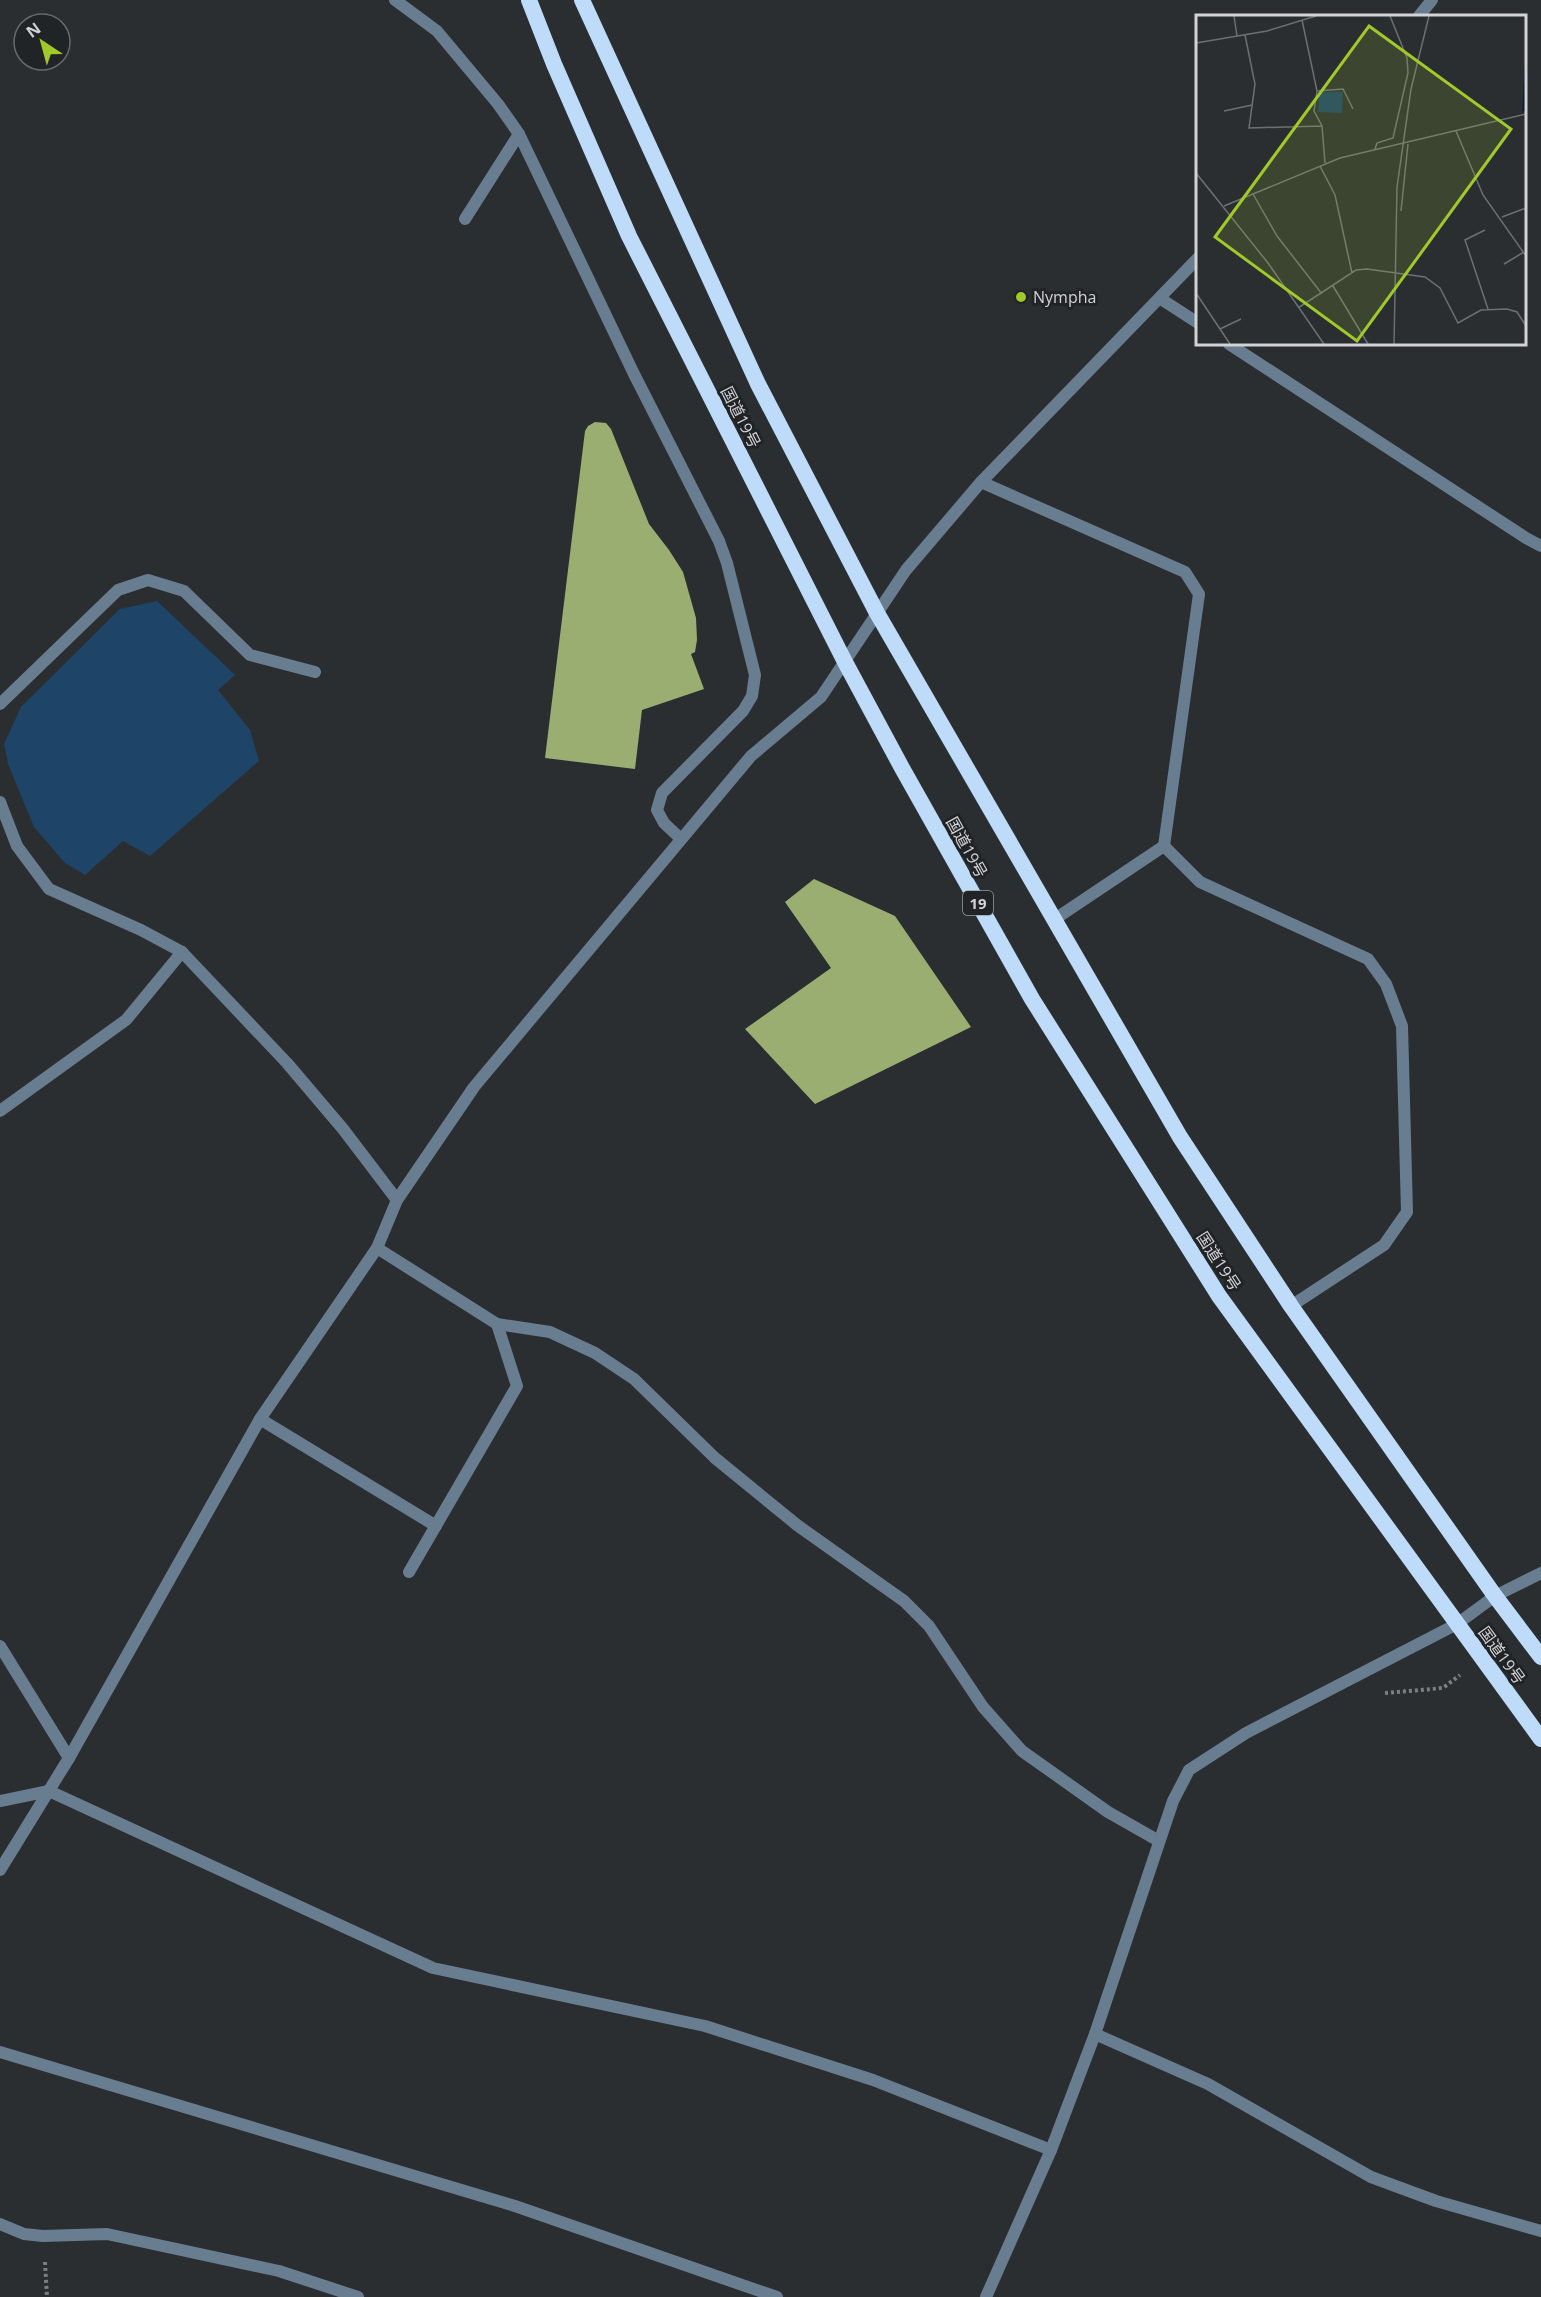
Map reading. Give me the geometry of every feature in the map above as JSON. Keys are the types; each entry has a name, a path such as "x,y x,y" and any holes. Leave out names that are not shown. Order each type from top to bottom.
{"highway":[{"name":"国道19号","path":"529,0 554,64 629,236 845,662 1032,999 1219,1296 1541,1739"},
{"name":"国道19号","path":"582,0 758,384 877,613 1180,1137 1291,1306 1541,1658"}],"street":[{"path":"395,0 437,31 498,104 519,134 727,563 755,675 752,696 743,711 662,793 657,810 664,823 681,838"},
{"path":"1420,15 1432,0"},
{"path":"465,219 519,134"},
{"path":"0,1870 69,1758 260,1419 376,1248 397,1200 474,1087 751,756 821,696 906,570 981,482 1161,299 1196,259"},
{"path":"1161,299 1196,322"},
{"path":"1231,345 1541,546"},
{"path":"981,482 1185,572 1199,594 1164,846 1055,919"},
{"path":"0,704 118,590 148,580 184,591 250,655 315,672"},
{"path":"0,802 17,846 49,889 141,930 182,952 287,1063 343,1129 397,1200"},
{"path":"1164,846 1200,882 1368,959 1386,984 1402,1026 1407,1212 1384,1245 1291,1306"},
{"path":"0,1111 126,1020 182,952"},
{"path":"376,1248 497,1324 550,1332 595,1353 634,1379 715,1458 798,1525 904,1601 929,1626 983,1707 1022,1751 1108,1812 1159,1841"},
{"path":"409,1572 517,1386 497,1324"},
{"path":"260,1419 436,1526"},
{"path":"986,2297 1051,2150 1095,2034 1173,1800 1189,1770 1246,1733 1457,1624 1496,1596 1541,1573"},
{"path":"0,1646 69,1758"},
{"path":"0,1801 48,1791 433,1968 705,2026 873,2080 1051,2150"},
{"path":"1095,2034 1208,2084 1371,2177 1436,2200 1541,2231"},
{"path":"0,2052 515,2206 777,2297"},
{"path":"0,2224 24,2234 43,2236 108,2234 279,2271 358,2297"}],"path":[{"path":"1378,1693 1443,1688 1461,1674"},
{"path":"43,2236 47,2297"}],"shaded area":[{"path":"157,601 235,675 218,690 250,730 259,761 150,856 123,841 85,875 65,863 34,827 8,764 4,744 21,707 120,609"}],"building":[{"path":"595,422 606,423 611,429 649,524 683,572 696,618 697,640 695,652 691,654 704,689 642,710 635,769 545,758 585,431"},
{"path":"814,879 895,916 971,1027 815,1104 745,1029 831,968 785,902"}],"place":[{"name":"Nympha","path":"1021,297"}]}
